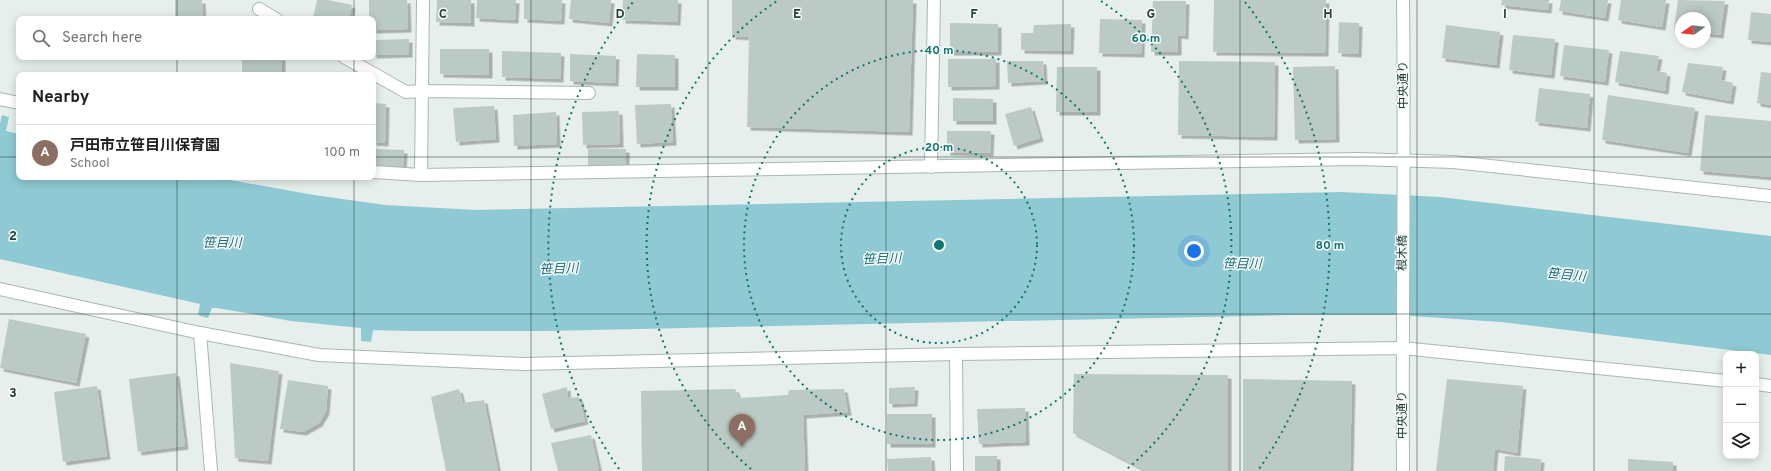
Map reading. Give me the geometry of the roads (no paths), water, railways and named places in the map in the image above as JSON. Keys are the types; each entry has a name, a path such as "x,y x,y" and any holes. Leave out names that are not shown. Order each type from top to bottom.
{"street":[{"path":"421,175 423,0"},
{"path":"932,167 934,0"},
{"name":"中央通り","path":"1404,0 1405,165"},
{"path":"259,10 270,16"},
{"path":"349,60 371,72"},
{"path":"376,75 406,92 589,93"},
{"path":"0,99 16,102"},
{"path":"376,172 421,175 1358,159 1405,165 1453,162 1771,196"},
{"name":"根木橋","path":"1402,336 1405,165"},
{"path":"0,289 200,333 319,355 523,364 956,354 1402,348 1723,381"},
{"path":"200,333 211,471"},
{"name":"中央通り","path":"1402,336 1403,471"},
{"path":"956,354 957,471"},
{"path":"1759,384 1771,386"}],"water":[{"name":"笹目川","path":"2,115 9,117 6,131 16,133 16,180 230,180 314,195 385,205 476,210 1341,192 1440,197 1771,236 1771,355 1759,354 1759,351 1738,351 1501,322 1397,315 1290,315 546,331 373,330 371,342 361,341 361,328 291,321 217,308 212,308 208,318 198,315 200,304 0,259 0,124"}],"place":[{"name":"戸田市立笹目川保育園","path":"742,447"}]}
